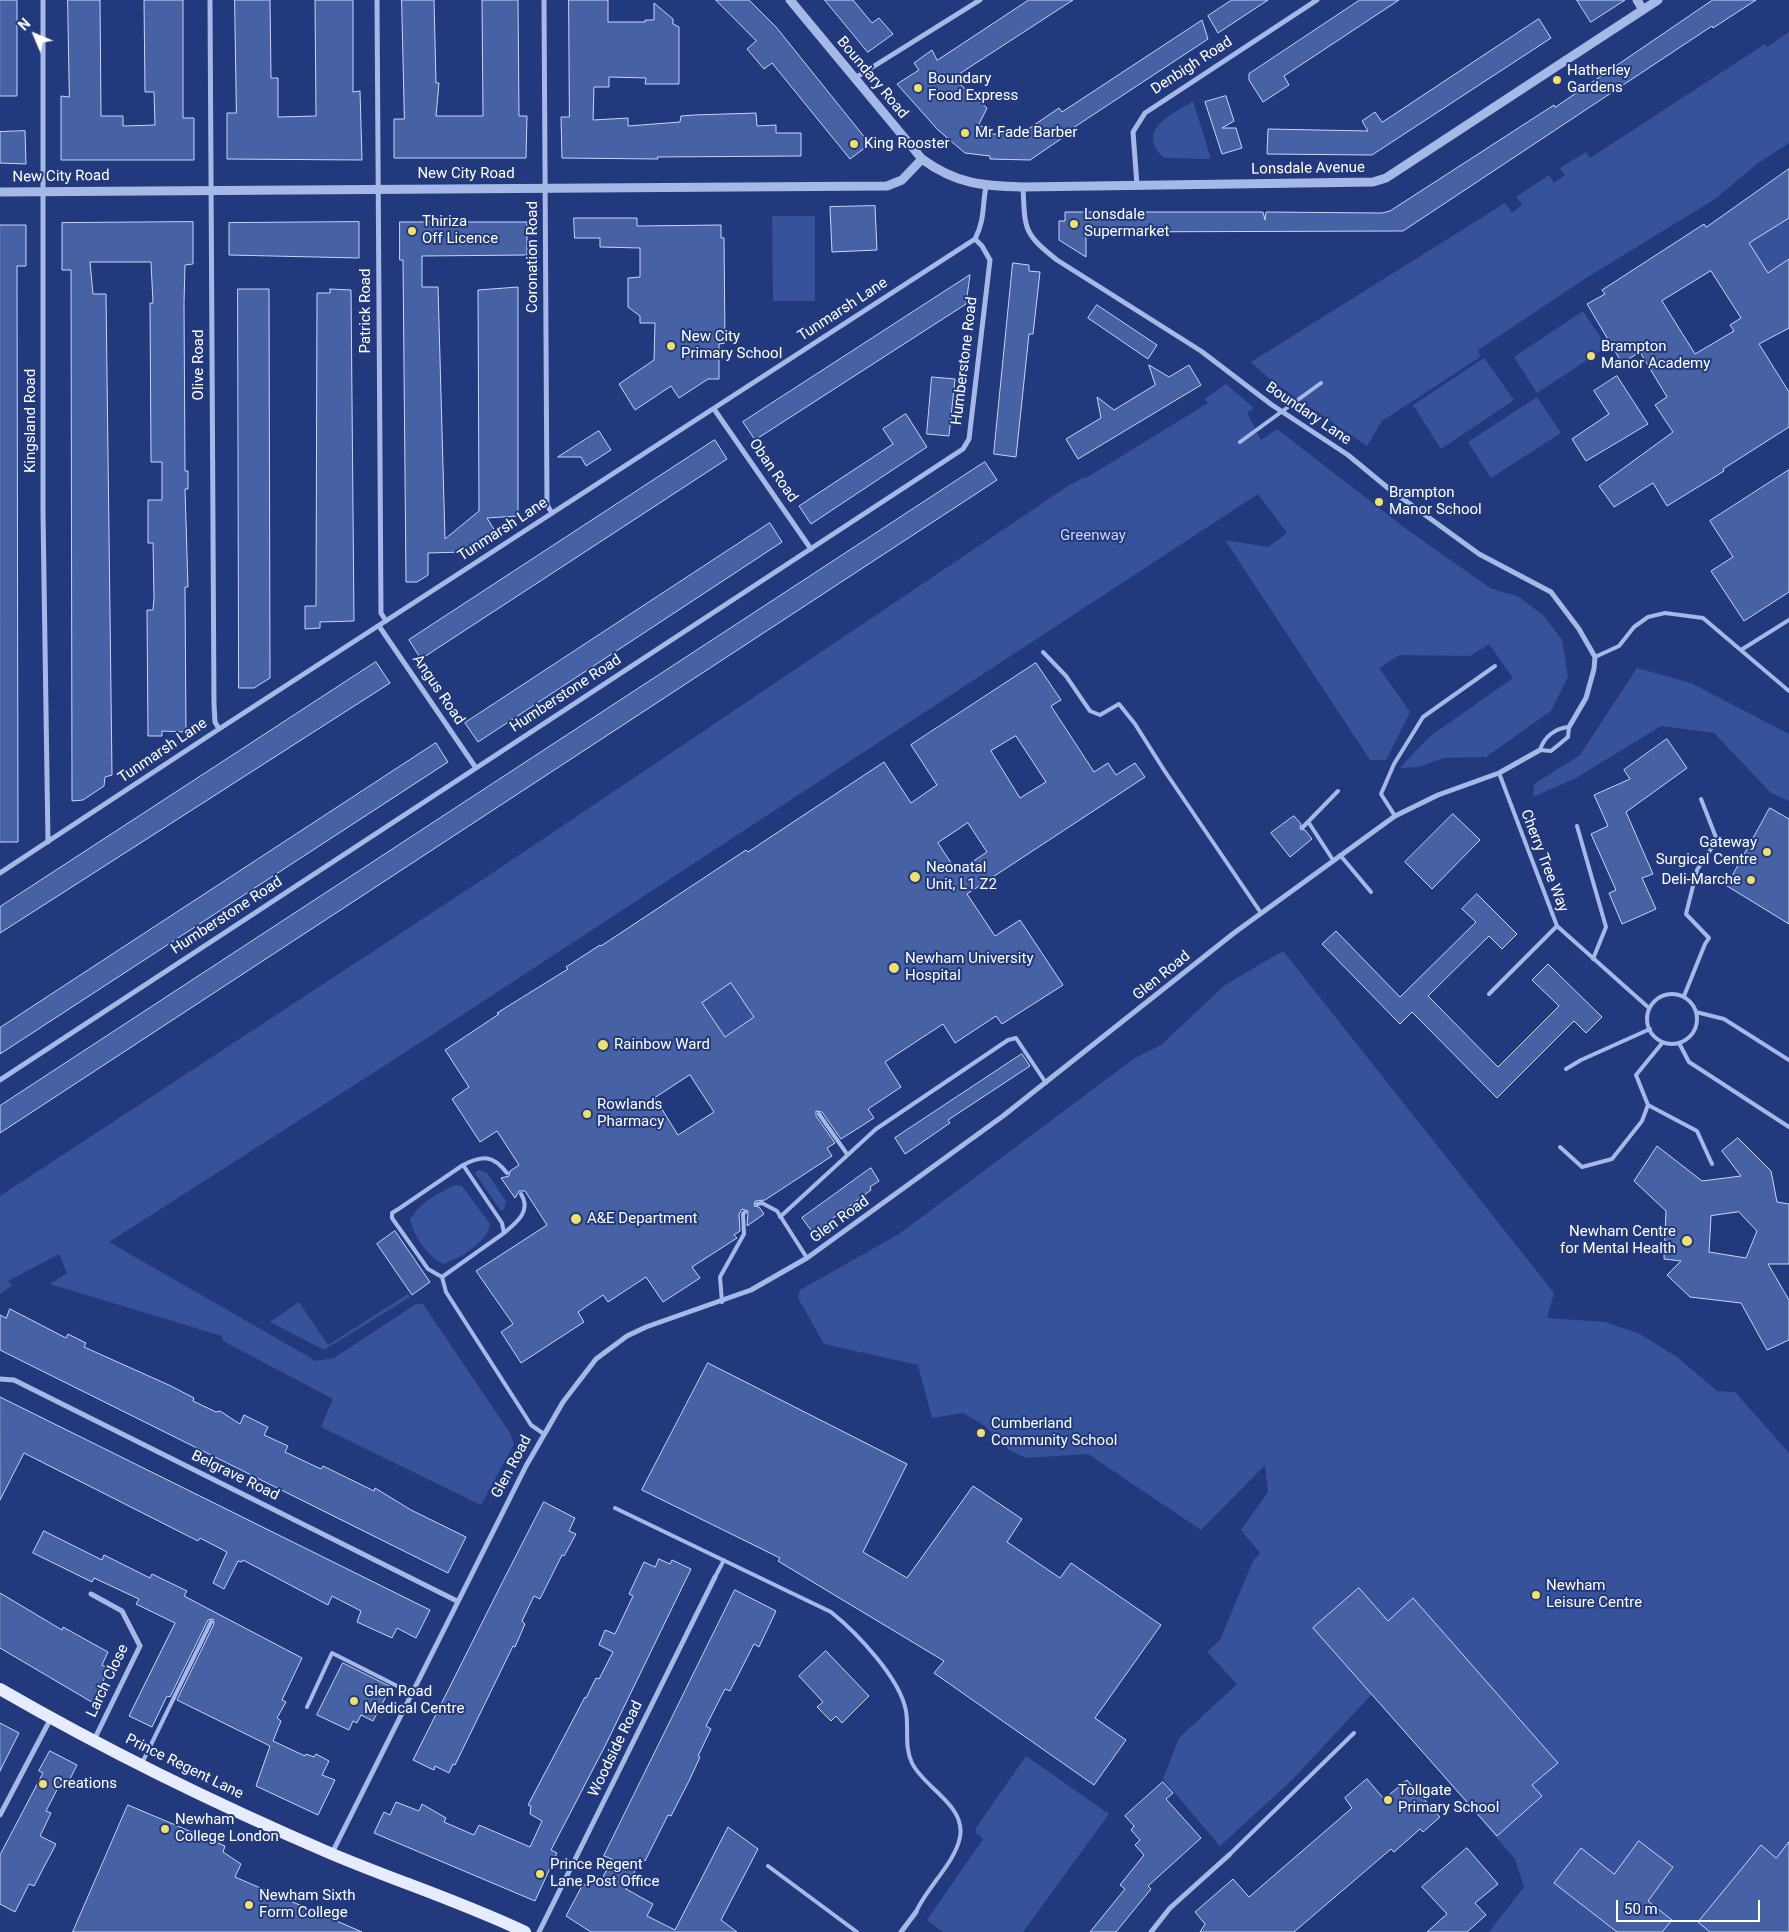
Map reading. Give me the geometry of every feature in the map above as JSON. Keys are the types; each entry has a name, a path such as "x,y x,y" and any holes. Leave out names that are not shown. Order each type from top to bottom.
{"main road":[{"name":"Prince Regent Lane","path":"0,1689 51,1718 186,1788 331,1854 490,1916 525,1932"}],"street":[{"name":"Kingsland Road","path":"43,0 43,523 48,842"},
{"name":"Olive Road","path":"210,0 214,704 215,722 219,729"},
{"name":"Patrick Road","path":"377,0 380,189 378,307 381,613 386,621"},
{"name":"Coronation Road","path":"544,0 547,505 552,513"},
{"name":"Boundary Road","path":"790,0 922,159 940,172 959,180 986,186 1024,187"},
{"path":"855,78 980,0"},
{"name":"Denbigh Road","path":"1137,185 1133,132 1145,113 1317,0"},
{"path":"1637,0 1644,10"},
{"name":"Lonsdale Avenue","path":"1024,187 1372,182 1386,178 1658,0"},
{"name":"New City Road","path":"0,192 887,186 902,180 922,159"},
{"path":"975,239 983,222 983,203 986,186"},
{"name":"Boundary Lane","path":"1024,187 1028,232 1037,244 1057,260 1202,352 1282,412 1348,455 1388,488 1479,554 1551,592 1579,629 1595,657"},
{"name":"Tunmarsh Lane","path":"0,873 975,239"},
{"name":"Humberstone Road","path":"0,1080 963,449 969,439 990,260 982,246 975,239"},
{"name":"Oban Road","path":"714,409 811,549"},
{"name":"Angus Road","path":"379,626 476,768"},
{"name":"Glen Road","path":"1569,727 1586,698 1594,669 1595,657"},
{"name":"Glen Road","path":"331,1854 457,1601 544,1434 581,1377 596,1359 611,1347 646,1327 722,1302 751,1290 807,1258 1046,1083 1261,913 1395,816 1438,795 1499,773 1540,750"},
{"name":"Belgrave Road","path":"0,1379 14,1380 457,1601"},
{"name":"Woodside Road","path":"539,1932 715,1577"},
{"name":"Larch Close","path":"91,1594 122,1611 140,1646 94,1740"},
{"path":"0,1814 51,1718"},
{"path":"1151,1932 1170,1908 1229,1855"},
{"path":"901,1932 916,1912"}],"lane":[{"path":"1240,442 1321,383"},
{"path":"1595,657 1619,646 1634,627 1648,617 1665,613 1702,618 1789,691"},
{"path":"1741,650 1789,620"},
{"path":"1043,652 1066,676 1094,714 1100,714 1119,704 1140,731 1164,770 1261,913"},
{"path":"1395,816 1381,794 1394,764 1423,717 1495,666"},
{"name":"Glen Road","path":"1569,727 1568,736 1551,751 1540,750 1543,741 1560,728 1569,727"},
{"name":"Cherry Tree Way","path":"1499,773 1557,926 1650,1008"},
{"path":"1303,827 1309,824 1338,791"},
{"path":"1684,996 1704,944 1710,938 1686,914 1697,870 1717,840 1701,799"},
{"path":"1309,824 1333,860"},
{"path":"1576,826 1606,927 1593,959"},
{"path":"1340,855 1371,892"},
{"path":"1489,994 1557,926"},
{"path":"1668,994 1684,996 1690,1001 1696,1012 1696,1024 1693,1032 1679,1042 1663,1042 1650,1029 1647,1016 1650,1008 1654,1002 1668,994"},
{"path":"1696,1012 1724,1019 1789,1060"},
{"path":"1566,1069 1581,1060 1650,1029"},
{"path":"780,1216 876,1128 1008,1040 1016,1038 1046,1083"},
{"path":"1663,1042 1636,1075 1648,1105 1697,1131 1712,1164"},
{"path":"1679,1042 1689,1062 1789,1127"},
{"path":"1560,1147 1582,1167 1612,1159 1642,1121 1648,1105"},
{"path":"819,1114 847,1154"},
{"path":"507,1174 497,1163 482,1157 463,1165 392,1213 392,1218 428,1269 442,1277 446,1292 531,1425 544,1434"},
{"path":"463,1165 502,1223 504,1233"},
{"path":"442,1277 522,1218 525,1207 521,1194"},
{"path":"757,1204 762,1202 777,1211 807,1258"},
{"path":"722,1302 720,1277 744,1234 743,1214 745,1212"},
{"path":"615,1508 831,1612 863,1642 896,1688 906,1712 908,1752 912,1763 925,1781 948,1804 960,1826 957,1847 923,1895 916,1912"},
{"path":"715,1577 724,1560"},
{"path":"142,1765 211,1622"},
{"path":"307,1707 332,1653 411,1693"},
{"path":"1229,1855 1354,1733"},
{"path":"768,1866 857,1932"}],"green space":[{"path":"1789,32 1789,143 1758,163 1715,199 1583,280 1478,350 1480,357 1382,421 1367,446 1273,382 1251,362 1505,203 1512,213 1522,205 1516,197 1549,175 1554,183 1565,175 1560,168 1586,152 1590,158 1765,44 1767,47"},
{"path":"1193,101 1211,159 1164,158 1156,148 1153,139 1155,131 1159,124"},
{"path":"772,216 815,216 815,301 773,301"},
{"path":"1789,218 1789,259 1768,273 1749,243"},
{"path":"1583,311 1607,347 1537,393 1514,357"},
{"path":"1484,358 1514,400 1441,449 1413,405"},
{"name":"Greenway","path":"1226,384 1254,408 1247,413 1261,440 1277,429 1405,528 1490,588 1519,597 1544,616 1562,640 1568,677 1551,711 1486,757 1444,758 1418,767 1400,768 1429,737 1513,678 1489,644 1470,656 1400,655 1379,668 1410,712 1386,760 1370,760 1225,540 1268,547 1287,533 1258,494 398,1057 109,1242 316,1361 334,1358 416,1304 423,1304 510,1433 514,1444 481,1505 321,1427 333,1399 223,1341 222,1336 50,1284 67,1273 59,1254 8,1281 12,1285 0,1294 0,1196 488,876 1068,486 1086,478 1208,403 1205,399"},
{"path":"1537,397 1561,433 1491,478 1468,442"},
{"path":"1637,668 1691,683 1789,734 1789,801 1771,793 1714,733 1661,726 1576,778 1533,797 1534,784 1580,755"},
{"path":"1283,951 1554,1293 1547,1318 1605,1322 1640,1334 1677,1357 1717,1391 1735,1392 1789,1453 1789,1932 1489,1932 1524,1887 1515,1859 1372,1694 1293,1779 1220,1846 1163,1779 1179,1738 1237,1684 1207,1652 1220,1640 1253,1561 1260,1553 1241,1530 1268,1492 1265,1465 1201,1530 1088,1454 1026,1458 1009,1450 985,1426 963,1413 932,1418 918,1365 824,1344 798,1298 800,1290 899,1234 1135,1058 1161,1045 1225,985"},
{"path":"731,983 754,1017 725,1037 702,1003"},
{"path":"479,1170 487,1173 506,1201 504,1209 501,1211 475,1173"},
{"path":"455,1185 462,1186 490,1224 484,1237 472,1249 443,1264 426,1251 415,1233 410,1220 418,1208 436,1195"},
{"path":"408,1294 410,1297 324,1350 270,1322 299,1302 328,1345"},
{"path":"1026,1756 1109,1814 1023,1932 943,1932 927,1920 983,1839 976,1833 976,1828"}],"building":[{"path":"0,0 17,0 17,96 0,96"},
{"path":"68,0 100,0 101,116 123,116 123,126 155,125 154,92 145,92 144,0 183,0 183,118 194,118 194,160 61,160 61,96 69,97"},
{"path":"235,0 270,0 271,78 278,78 278,117 316,116 315,0 353,0 353,92 360,91 362,160 227,159 227,113 236,113"},
{"path":"402,0 434,0 436,83 439,83 436,116 483,116 482,0 518,0 519,116 527,116 526,158 394,158 394,119 404,119"},
{"path":"569,0 608,0 608,22 645,22 645,20 654,20 654,3 673,19 673,24 679,27 679,84 645,84 646,78 609,77 609,87 594,87 593,120 628,118 628,126 680,122 681,116 756,113 757,126 776,125 776,133 801,133 801,156 657,157 658,159 562,158 561,117 569,117"},
{"path":"716,0 749,0 776,27 870,144 850,159 772,63 764,69 747,49 756,41"},
{"path":"825,0 853,0 872,23 879,18 893,34 868,52"},
{"path":"1029,0 1073,0 953,78 987,108 978,126 990,127 990,134 1021,134 1059,108 1062,112 1202,20 1208,39 1073,128 1074,130 1030,160 990,159 990,156 965,153 938,130 897,84 919,70 914,63 932,50 937,60"},
{"path":"1232,0 1268,0 1218,33 1208,16"},
{"path":"1360,0 1399,0 1284,76 1289,85 1263,102 1249,80 1249,74"},
{"path":"1577,0 1625,0 1591,22"},
{"path":"1713,0 1756,0 1713,28 1712,26 1403,231 1086,232 1086,257 1059,240 1059,221 1065,221 1065,212 1263,212 1265,220 1266,212 1382,213 1390,211 1554,105 1555,107"},
{"path":"1539,19 1551,38 1372,155 1267,154 1268,129 1368,131 1362,121 1375,112 1382,122"},
{"path":"1226,96 1234,121 1222,128 1236,128 1242,148 1222,154 1205,102"},
{"path":"25,131 26,164 0,163 0,132"},
{"path":"1789,169 1789,218 1749,243 1768,273 1789,259 1789,328 1759,344 1789,392 1789,427 1723,469 1724,471 1667,506 1653,483 1614,507 1599,486 1673,432 1655,405 1667,397 1640,352 1622,363 1587,304 1605,294 1602,290 1704,224 1706,227","holes":["1711,271 1741,318 1730,325 1734,331 1695,354 1662,301"]},
{"path":"875,206 877,250 832,252 830,207"},
{"path":"574,218 637,218 637,226 721,225 721,238 724,238 725,343 719,344 719,379 708,379 679,398 671,386 635,410 619,384 654,360 655,323 640,323 640,316 628,307 628,278 640,277 640,248 600,247 600,238 575,238"},
{"path":"193,222 193,264 185,265 184,303 185,471 188,471 188,489 185,489 188,587 185,587 186,732 162,731 162,736 148,736 147,610 153,610 154,598 153,543 148,543 148,500 162,500 162,462 151,462 150,303 153,303 151,262 90,262 93,294 106,294 112,775 105,777 104,786 83,800 72,801 71,270 62,270 62,223"},
{"path":"359,222 359,258 229,255 229,223"},
{"path":"400,222 527,222 527,255 422,256 422,287 438,287 445,539 479,511 478,290 518,287 518,516 487,518 495,531 463,552 428,553 428,575 417,582 406,582 403,260 400,260"},
{"path":"0,225 26,225 26,266 17,266 18,842 0,842"},
{"path":"1013,263 1029,265 1029,271 1040,272 1033,334 1029,334 1016,457 994,454"},
{"path":"970,275 966,304 755,440 743,422"},
{"path":"238,289 269,289 270,678 254,688 239,688"},
{"path":"330,289 351,290 354,621 320,622 320,628 305,629 305,606 316,606 317,293 330,293"},
{"path":"1097,305 1157,345 1148,359 1088,318"},
{"path":"1149,365 1169,377 1189,365 1201,385 1078,459 1066,439 1101,418 1097,397 1114,410 1155,385"},
{"path":"1617,376 1648,424 1586,461 1572,439 1609,414 1594,391"},
{"path":"932,377 955,379 949,436 927,434"},
{"path":"906,414 927,447 811,524 799,506 893,444 883,429"},
{"path":"599,431 611,450 586,466 581,457 558,457"},
{"path":"715,440 727,459 421,659 409,640"},
{"path":"985,462 997,480 0,1133 0,1106"},
{"path":"1789,470 1789,592 1744,621 1711,571 1733,557 1710,521"},
{"path":"770,523 782,542 478,742 465,723"},
{"path":"376,662 390,683 0,933 0,907"},
{"name":"Newham University Hospital","path":"1036,663 1061,700 1051,706 1094,772 1108,763 1116,775 1135,763 1145,777 967,894 995,936 1020,920 1063,985 1002,1024 996,1016 955,1043 943,1024 885,1062 901,1087 868,1109 874,1118 841,1139 822,1112 816,1111 816,1116 835,1143 827,1148 832,1156 765,1200 755,1201 754,1206 759,1207 764,1214 747,1226 748,1211 742,1209 739,1214 740,1231 734,1235 737,1238 692,1267 700,1278 663,1302 646,1277 608,1302 603,1295 578,1312 584,1322 521,1363 501,1332 513,1324 476,1271 547,1225 525,1191 519,1191 515,1198 501,1178 509,1176 510,1171 519,1165 497,1131 480,1142 452,1099 469,1087 445,1050 499,1014 497,1013 568,969 566,967 746,850 748,852 884,762 911,803 937,785 911,745","holes":["1016,736 1046,782 1020,798 991,751","968,823 987,852 957,872 938,843","731,983 754,1017 725,1037 702,1003","690,1075 714,1112 678,1135 655,1098"]},
{"path":"1667,739 1687,768 1626,812 1653,874 1642,878 1656,909 1622,924 1609,893 1616,890 1591,834 1608,826 1594,795 1630,779 1624,770"},
{"path":"436,743 448,762 0,1054 0,1028"},
{"name":"Gateway Surgical Centre","path":"1770,808 1789,819 1789,924 1727,886"},
{"path":"1453,814 1480,840 1432,889 1405,862"},
{"path":"1294,816 1301,824 1300,829 1305,830 1312,839 1290,857 1271,833"},
{"path":"1477,894 1517,934 1502,949 1489,936 1428,996 1498,1067 1559,1006 1532,980 1548,964 1602,1017 1586,1033 1574,1021 1497,1098 1412,1012 1400,1024 1322,944 1336,931 1400,997 1476,922 1462,909"},
{"path":"1022,1054 1030,1066 948,1120 950,1123 905,1154 895,1138"},
{"name":"Newham Centre for Mental Health","path":"1738,1138 1771,1171 1777,1202 1789,1204 1789,1264 1768,1264 1789,1300 1789,1340 1767,1350 1741,1303 1690,1297 1667,1275 1681,1261 1664,1259 1666,1211 1634,1181 1657,1146 1702,1181 1741,1176 1722,1151","holes":["1739,1212 1757,1231 1746,1258 1709,1252 1711,1216"]},
{"path":"871,1168 879,1181 870,1187 871,1190 813,1233 802,1218"},
{"path":"395,1231 430,1282 412,1295 377,1244"},
{"path":"10,1309 66,1338 68,1334 86,1343 84,1347 171,1386 194,1398 193,1401 216,1412 220,1411 240,1424 244,1415 268,1427 264,1435 288,1446 285,1452 321,1469 323,1466 374,1491 375,1488 411,1510 466,1537 448,1573 0,1350 0,1315 6,1318"},
{"path":"708,1363 907,1464 863,1552 907,1578 973,1486 1022,1519 1007,1542 1060,1578 1071,1563 1161,1625 1095,1718 1126,1740 1094,1785 934,1673 944,1661 778,1561 780,1558 642,1490"},
{"path":"0,1397 430,1610 416,1638 397,1628 392,1638 357,1622 361,1611 332,1596 328,1605 243,1560 242,1562 238,1561 224,1589 213,1583 227,1552 200,1538 198,1541 24,1453 0,1500"},
{"path":"544,1502 575,1518 569,1531 576,1534 564,1556 562,1555 540,1599 534,1596 522,1621 525,1624 515,1647 513,1646 455,1765 453,1764 449,1773 435,1766 434,1770 413,1760"},
{"path":"44,1531 102,1560 104,1555 150,1578 152,1574 187,1591 184,1596 302,1658 282,1700 286,1702 277,1718 281,1721 273,1741 305,1756 306,1754 314,1757 316,1754 329,1761 322,1775 335,1780 318,1815 256,1786 270,1746 177,1700 214,1624 213,1619 208,1620 170,1697 167,1696 152,1727 129,1716 175,1623 136,1604 139,1599 94,1578 92,1582 33,1553"},
{"path":"659,1559 670,1564 672,1560 691,1569 605,1746 551,1850 557,1853 535,1901 374,1833 384,1812 390,1815 396,1802 419,1811 422,1804 446,1818 444,1822 474,1835 479,1825 530,1847 542,1821 530,1814 531,1806 528,1805 585,1697 596,1678 599,1679 613,1652 599,1645 605,1630 615,1634 633,1596 629,1594 644,1562 655,1567"},
{"path":"1359,1588 1388,1621 1413,1598 1558,1763 1532,1785 1542,1796 1497,1836 1313,1628"},
{"path":"735,1590 776,1611 759,1647 754,1644 730,1691 725,1689 706,1726 711,1729 689,1781 671,1816 668,1815 645,1861 641,1859 626,1889 653,1904 647,1916 675,1930 728,1827 758,1849 721,1920 737,1932 591,1932 566,1916 583,1884 587,1886 590,1881 599,1885 612,1859 604,1856"},
{"path":"0,1593 62,1630 63,1627 108,1652 102,1665 108,1668 95,1704 0,1648"},
{"path":"826,1651 869,1696 842,1723 836,1716 831,1721 817,1707 823,1702 799,1676"},
{"name":"Glen Road Medical Centre","path":"343,1663 391,1687 373,1721 361,1715 357,1723 353,1721 349,1730 317,1715"},
{"path":"0,1723 19,1733 0,1771"},
{"path":"50,1751 77,1765 67,1785 61,1782 46,1811 51,1813 40,1836 56,1844 34,1886 29,1884 15,1912 0,1904 0,1855 43,1773 39,1771"},
{"path":"1367,1779 1384,1799 1407,1780 1440,1817 1423,1832 1420,1829 1394,1852 1391,1849 1294,1932 1200,1932 1205,1924 1195,1912 1233,1879 1249,1897 1352,1808 1345,1798"},
{"path":"1163,1782 1173,1793 1166,1799 1201,1838 1148,1886 1151,1889 1116,1932 1090,1932 1125,1889 1120,1885 1144,1855 1135,1845 1140,1840 1131,1830 1134,1826 1125,1816"},
{"name":"Newham College London","path":"128,1805 225,1846 223,1852 241,1864 235,1877 362,1932 73,1932"},
{"path":"1639,1841 1673,1867 1648,1901 1672,1920 1662,1932 1617,1932 1554,1883 1581,1848 1614,1874"},
{"path":"1789,1842 1789,1932 1710,1932 1698,1922 1761,1845 1776,1858"},
{"path":"1467,1848 1498,1884 1475,1903 1486,1915 1467,1932 1427,1932 1447,1914 1422,1887"}],"place":[{"name":"Hatherley Gardens","path":"1557,80"},
{"name":"Boundary Food Express","path":"918,88"},
{"name":"Mr Fade Barber","path":"965,133"},
{"name":"King Rooster","path":"854,144"},
{"name":"Lonsdale Supermarket","path":"1074,224"},
{"name":"Thiriza Off Licence","path":"412,231"},
{"name":"New City Primary School","path":"671,346"},
{"name":"Brampton Manor Academy","path":"1591,356"},
{"name":"Brampton Manor School","path":"1379,502"},
{"name":"Gateway Surgical Centre","path":"1767,852"},
{"name":"Neonatal Unit, L1 Z2","path":"915,877"},
{"name":"Deli-Marche","path":"1751,880"},
{"name":"Newham University Hospital","path":"894,968"},
{"name":"Rainbow Ward","path":"603,1045"},
{"name":"Rowlands Pharmacy","path":"587,1114"},
{"name":"A&E Department","path":"576,1219"},
{"name":"Newham Centre for Mental Health","path":"1687,1241"},
{"name":"Cumberland Community School","path":"981,1433"},
{"name":"Newham Leisure Centre","path":"1536,1595"},
{"name":"Glen Road Medical Centre","path":"354,1701"},
{"name":"Creations","path":"43,1784"},
{"name":"Tollgate Primary School","path":"1388,1800"},
{"name":"Newham College London","path":"165,1829"},
{"name":"Prince Regent Lane Post Office","path":"540,1874"},
{"name":"Newham Sixth Form College","path":"249,1905"}]}
